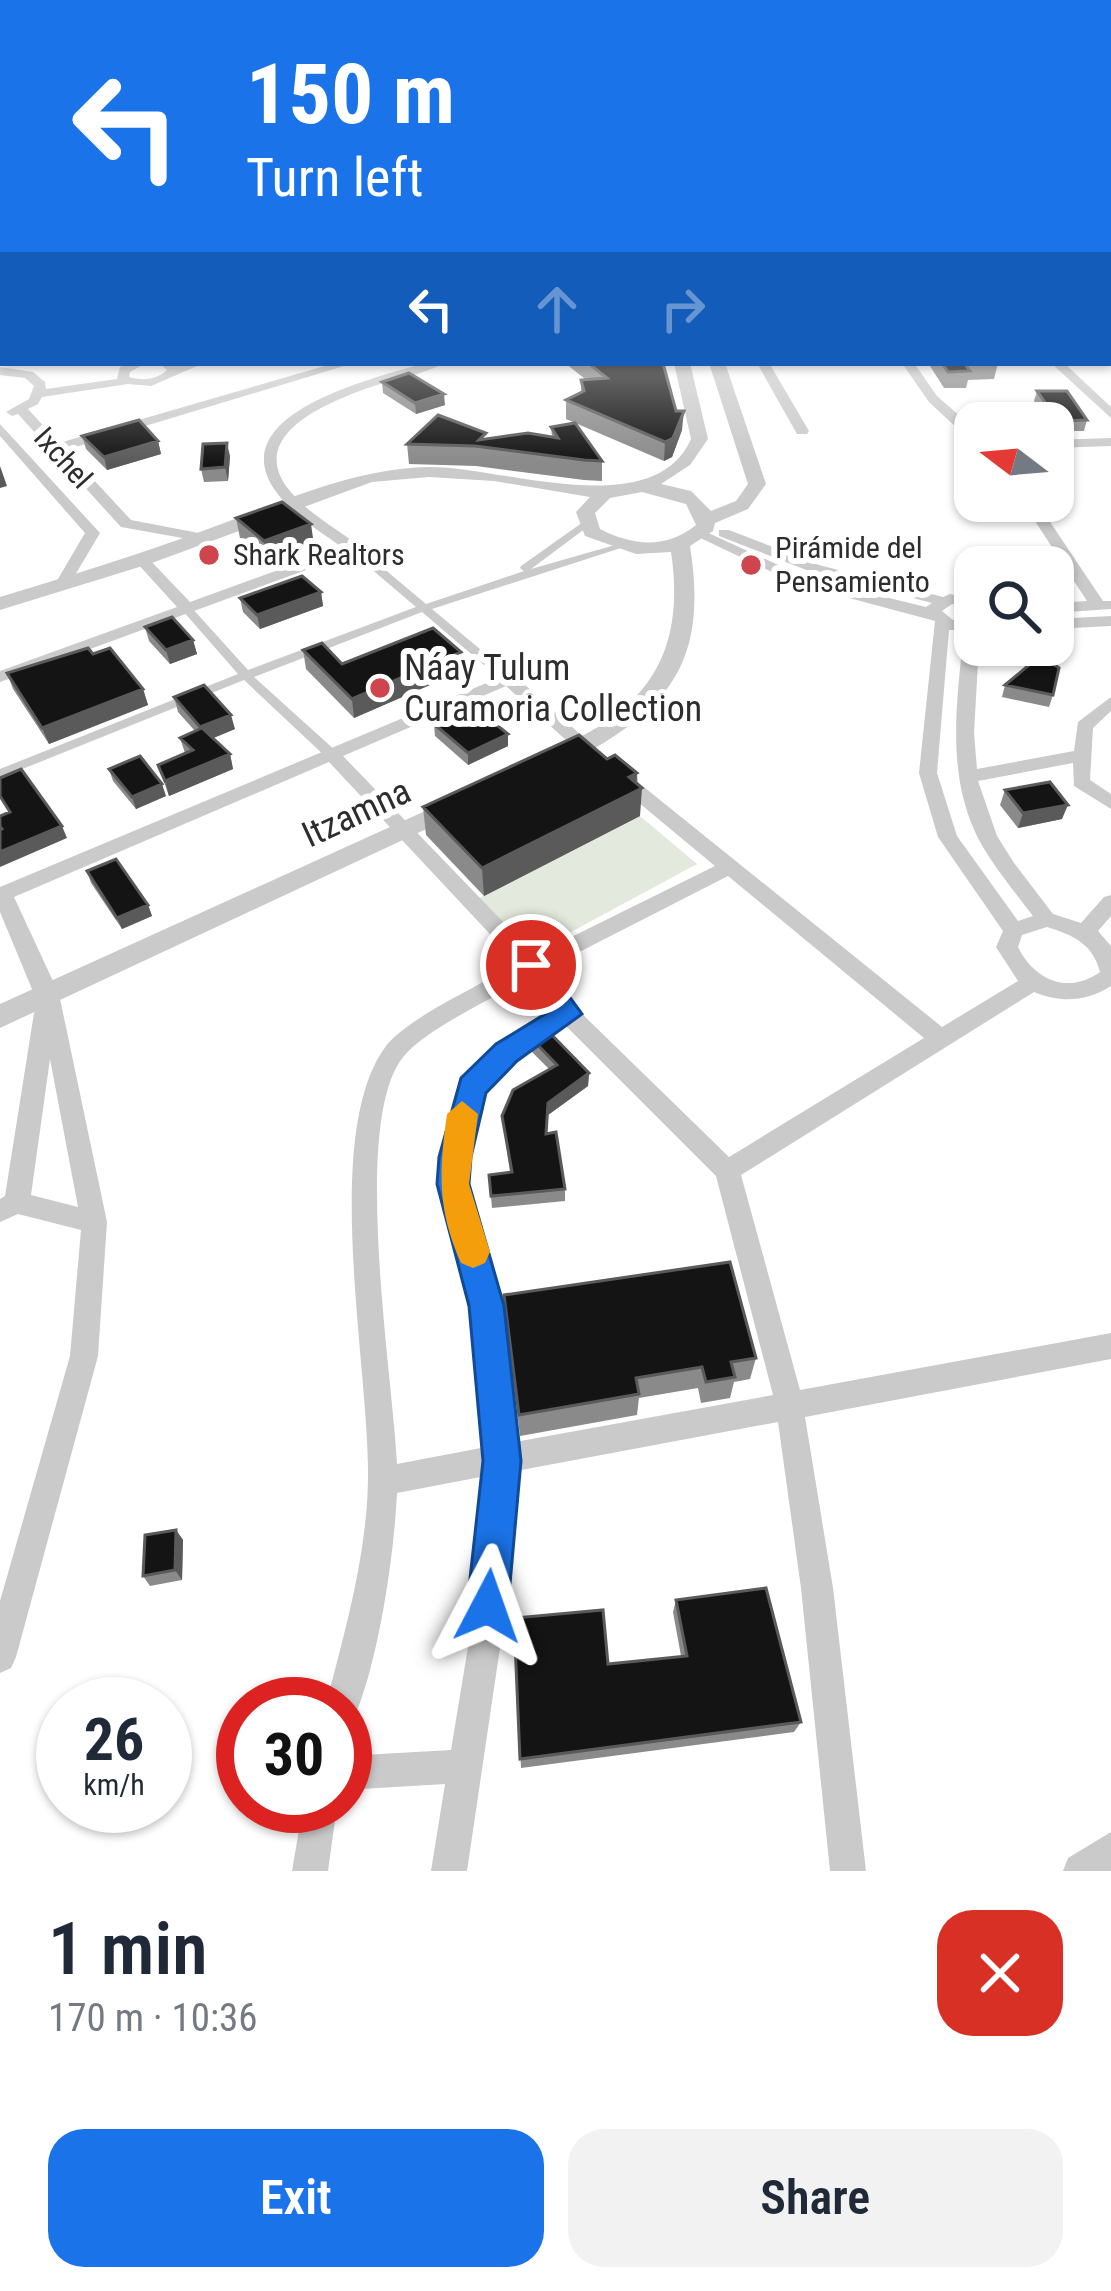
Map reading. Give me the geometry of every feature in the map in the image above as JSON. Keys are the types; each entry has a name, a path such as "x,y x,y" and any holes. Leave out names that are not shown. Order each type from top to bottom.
{"street":[{"path":"125,375 136,366"},
{"path":"0,416 21,409 40,387 125,375 153,382 169,366"},
{"path":"57,448 338,366"},
{"path":"429,366 309,406 282,428 268,457 272,477 296,507 353,548 583,747 938,1037"},
{"path":"0,604 296,507 369,477 429,472 494,476 604,494 642,487 687,462 699,448 701,432 683,366"},
{"path":"0,774 518,573 698,531 742,505 757,484 718,366"},
{"path":"765,366 802,430"},
{"path":"910,366 933,399 954,418"},
{"path":"1060,366 1111,414"},
{"path":"0,370 19,368 40,387"},
{"path":"21,409 126,524 199,537"},
{"name":"Ixchel","path":"0,428 93,533 62,584"},
{"path":"1074,443 1111,442"},
{"path":"522,775 583,747 659,688 687,634 698,531 696,501 642,487"},
{"path":"604,494 585,512 586,523 605,540 622,546"},
{"path":"1044,522 1107,611"},
{"path":"518,573 586,523"},
{"path":"93,533 114,533 126,524"},
{"path":"698,531 802,580 954,618"},
{"path":"0,677 353,548"},
{"path":"142,560 248,677 332,755 531,965 568,1014 727,1171 789,1403 817,1588 848,1871"},
{"path":"938,612 954,608"},
{"path":"1074,609 1107,611"},
{"path":"1074,619 1107,611"},
{"path":"938,612 928,773 948,837 1014,930"},
{"path":"970,666 967,777 987,835 1046,919"},
{"path":"0,1657 84,1356 94,1222 48,994 1,893 508,680"},
{"path":"934,697 966,701"},
{"path":"1111,702 1084,726 1081,782 1111,803"},
{"path":"967,777 1082,755"},
{"name":"Itzamna","path":"0,1017 482,794"},
{"path":"350,1677 383,1481 366,1254 370,1122 377,1078 393,1052 531,965 730,867"},
{"path":"1086,931 1111,902"},
{"path":"1046,919 1086,931 1108,952 1111,975 1094,991 1064,994 1032,983 1014,966 1007,947 1014,930 1046,919"},
{"path":"727,1171 1032,983"},
{"path":"48,994 9,1207 94,1222"},
{"path":"449,1871 485,1641 502,1461 487,1306 453,1184 457,1130 472,1087 507,1052 568,1014"},
{"path":"383,1481 1111,1346"},
{"path":"372,1771 466,1766"},
{"path":"310,1871 316,1833"},
{"path":"1081,1871 1111,1850"}],"shaded area":[{"path":"640,816 697,864 532,953 479,898"}],"building":[{"path":"592,366 664,366 676,411 684,411 673,438 665,442 566,400 584,391 581,380 607,378"},
{"path":"944,366 966,366 970,371 948,372"},
{"path":"409,373 444,394 415,403 382,382"},
{"path":"1037,391 1067,391 1087,420 1074,420 1074,402 1045,402"},
{"path":"438,415 486,433 479,440 528,433 558,438 551,427 575,423 602,461 475,446 407,444"},
{"path":"139,420 158,441 104,457 82,436"},
{"path":"227,443 225,467 201,469 203,444"},
{"path":"282,502 311,524 264,541 236,518"},
{"path":"302,576 321,592 257,615 240,598"},
{"path":"172,617 193,640 166,650 145,627"},
{"path":"433,628 461,652 352,699 303,650 322,643 342,664"},
{"path":"88,648 93,654 110,648 143,689 42,728 7,673"},
{"path":"1028,666 1059,668 1053,695 1005,685"},
{"path":"204,685 231,715 200,727 174,697"},
{"path":"471,704 508,734 468,753 434,724"},
{"path":"202,728 230,754 165,781 158,765 193,750 180,738"},
{"path":"579,735 607,759 615,755 637,773 629,777 642,788 482,868 423,807"},
{"path":"140,756 162,784 132,797 109,769"},
{"path":"21,769 62,826 0,852 0,816 10,812 0,796 0,778"},
{"path":"1050,782 1068,805 1023,813 1005,790"},
{"path":"116,859 148,905 117,918 87,871"},
{"path":"547,1030 589,1073 548,1103 546,1134 556,1132 565,1189 491,1196 489,1175 512,1172 502,1116 513,1090 557,1065 532,1039"},
{"path":"730,1262 756,1358 731,1362 735,1377 706,1382 702,1367 636,1378 639,1394 519,1415 504,1295"},
{"path":"176,1530 175,1570 143,1576 145,1535"},
{"path":"766,1588 801,1722 520,1759 514,1618 603,1610 608,1664 687,1656 676,1600"}],"slow traffic":[{"path":"462,1114 453,1184 473,1252"}],"place":[{"name":"Shark Realtors","path":"209,555"},
{"name":"Pirámide del Pensamiento","path":"751,565"},
{"name":"Náay Tulum Curamoria Collection","path":"380,688"}],"route":[{"path":"488,1606 502,1461 494,1360 487,1306 453,1184 457,1130 472,1087 507,1052 568,1014 531,965"}]}
